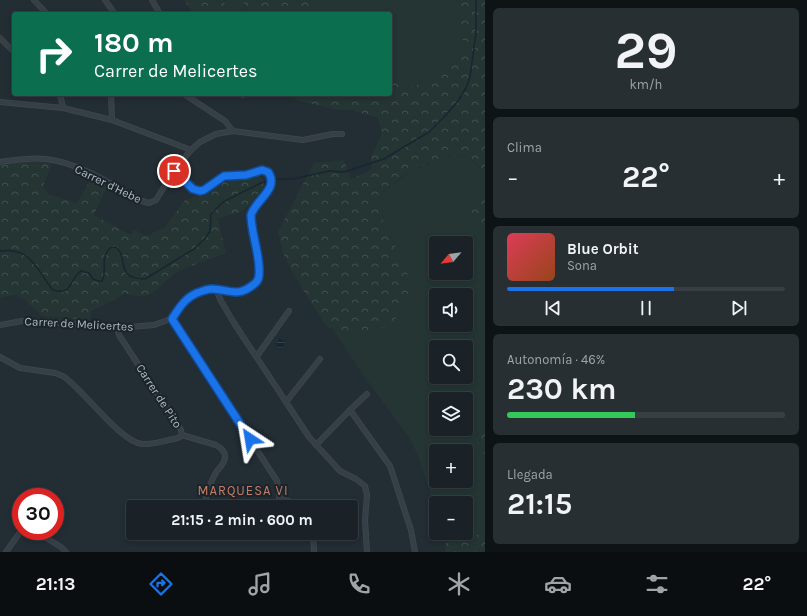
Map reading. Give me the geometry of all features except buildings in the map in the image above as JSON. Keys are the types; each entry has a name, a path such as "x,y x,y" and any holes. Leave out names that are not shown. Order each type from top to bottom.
{"street":[{"path":"34,0 45,12"},
{"path":"105,0 114,12"},
{"path":"152,0 159,12"},
{"path":"0,38 12,50"},
{"path":"60,96 63,108"},
{"path":"112,96 112,120"},
{"path":"187,96 225,121 233,131"},
{"path":"0,102 63,108 112,120 191,150"},
{"name":"Carrer d'Hebe","path":"0,162 32,158 56,160 95,175 147,203 156,200 174,171 191,150 210,136 226,131 233,131 303,140 333,134 342,134"},
{"path":"174,171 191,187 198,191 204,190 224,176 246,175 262,170 268,172 271,178 270,189 254,208 251,215 259,265 259,278 250,287 237,292 216,289 205,290 192,295 183,303 172,319 277,481 279,498 285,500"},
{"path":"216,289 234,323 303,428 316,445 340,471 356,479 364,486 367,495 365,520 367,552"},
{"path":"257,356 289,311"},
{"name":"Carrer de Melicertes","path":"0,325 22,321 42,321 117,328 154,325 172,319"},
{"name":"Carrer de Pito","path":"117,328 119,335 181,430 182,435 216,445 221,448 224,453 224,462 213,479 206,500"},
{"path":"0,357 20,368 55,373 63,376 116,427 134,442 146,444 178,438 182,435"},
{"path":"286,402 320,358"},
{"path":"316,445 367,394"},
{"path":"350,410 390,466 411,530 414,552"},
{"path":"6,552 14,540"},
{"path":"50,540 66,552"},
{"path":"313,540 314,552"}],"green space":[{"path":"184,0 224,0 227,12 193,12"},
{"path":"224,0 246,0 243,3 248,12 227,12"},
{"path":"246,0 306,0 314,12 248,12 243,2"},
{"path":"306,0 485,0 462,54 456,62 415,86 403,87 392,79 392,12 314,12"},
{"path":"460,0 485,0 485,175 478,164 468,157 447,157 431,162 412,171 400,178 381,193 383,223 405,263 411,293 398,317 368,338 338,331 326,326 293,274 283,253 278,232 314,163 344,160 351,179 372,169 371,157 382,133 378,118 351,110 339,110 299,101 291,96 392,96 392,78 403,87 415,86 456,62 462,54 463,39 458,21"},
{"path":"455,155 468,157 479,166 485,175 485,185 474,224 485,231 485,428 477,433 485,457 485,533 473,536 473,496 432,496 417,454 410,439 361,372 332,328 338,331 368,338 403,260 383,223 381,193 412,171 439,159"},
{"path":"32,161 52,164 43,186 48,194 77,203 92,177 108,184 94,215 131,235 134,229 146,236 164,228 185,200 207,192 222,181 258,176 263,179 264,187 243,211 218,219 226,253 180,271 149,294 134,296 123,293 120,297 91,311 90,320 42,316 25,300 15,295 0,298 0,165"},
{"path":"485,185 485,231 474,224 469,212"},
{"path":"485,428 485,457 477,432"},
{"path":"485,533 485,552 445,552 446,542 455,540 473,540 473,536"}],"water":[{"path":"280,338 286,342 280,350 276,344"}],"waterway":[{"path":"0,251 11,251 27,256 53,290 64,291 67,289 77,274 81,271 89,273 93,279 102,281 104,277 104,261 107,252 110,248 116,247 122,257 125,272 135,278 145,279 194,249 210,231 211,214 223,202 261,183 278,179 293,179 329,171 344,172 384,159 429,132 458,101 466,88 470,77 476,33 476,0"}],"district":[{"name":"MARQUESA VI","path":"243,490"}],"route":[{"path":"174,171 193,189 198,191 208,188 221,177 249,175 259,170 268,172 272,180 270,189 252,210 251,215 259,265 258,280 250,287 237,292 213,289 198,292 183,303 172,319 250,439"}]}
